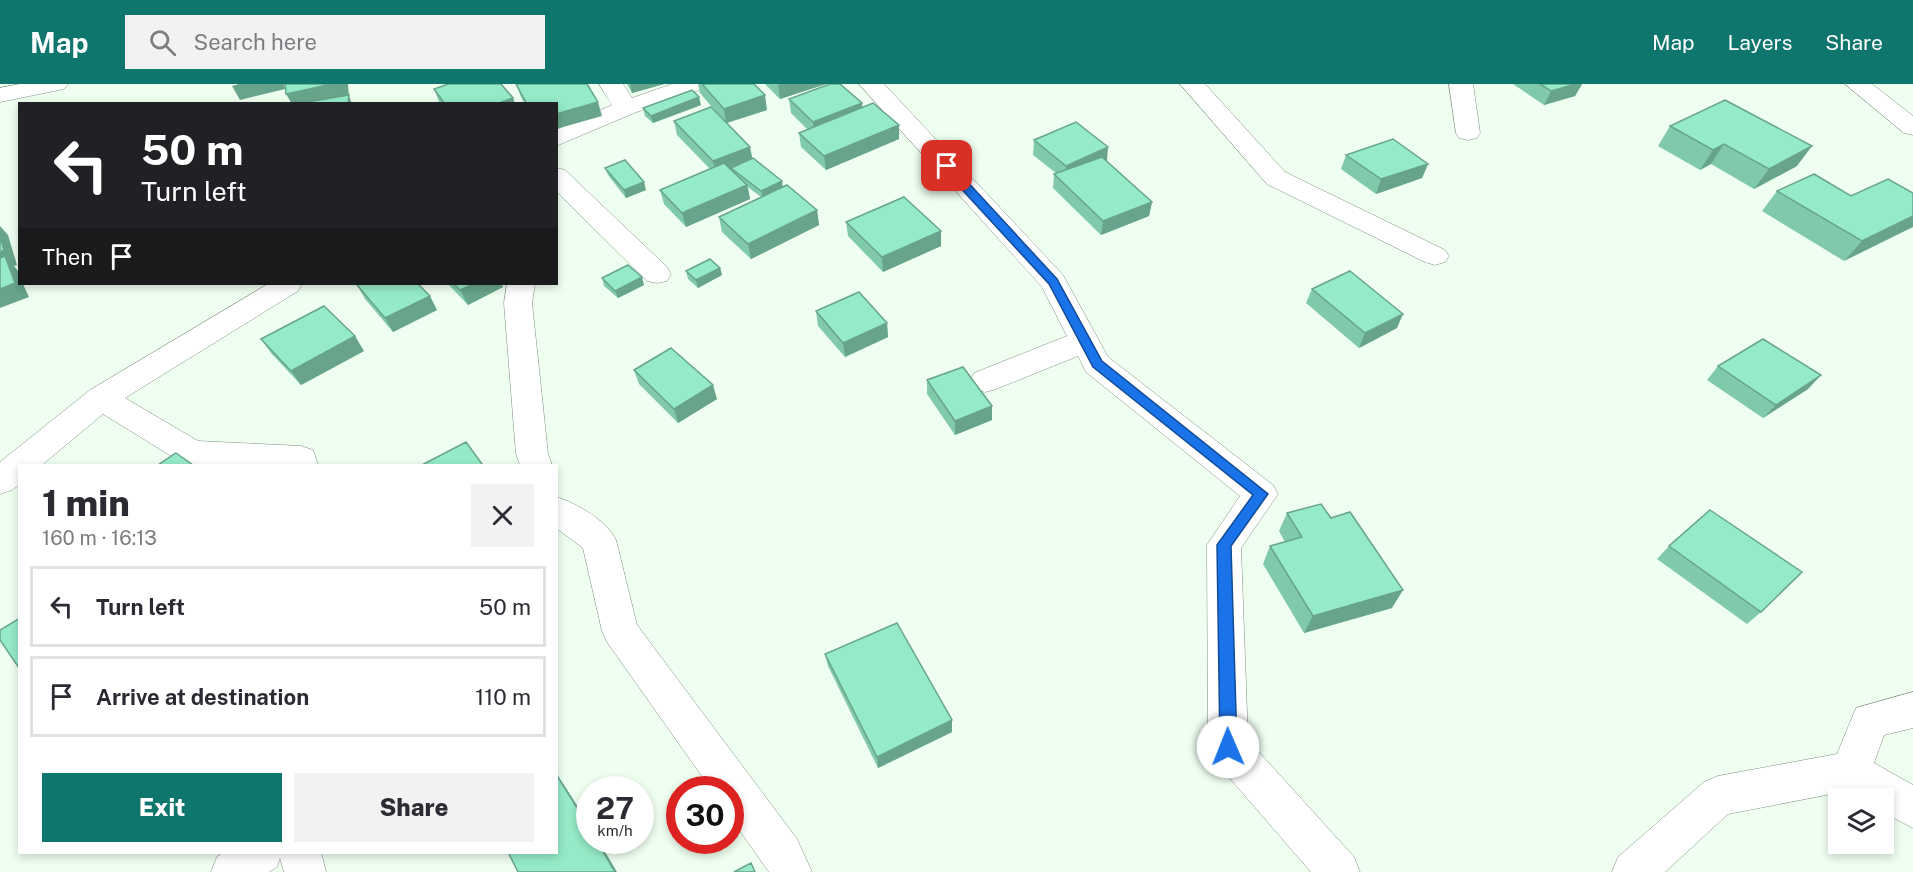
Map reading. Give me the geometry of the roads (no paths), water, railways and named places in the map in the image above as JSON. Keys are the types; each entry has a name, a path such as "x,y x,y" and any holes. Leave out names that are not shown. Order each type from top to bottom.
{"street":[{"path":"0,95 56,84"},
{"path":"611,84 626,108"},
{"path":"558,139 626,108 694,84"},
{"path":"871,84 1053,282 1097,364 1261,494 1224,545 1228,747 1339,872"},
{"path":"1192,84 1276,178 1435,256"},
{"path":"1461,84 1468,133"},
{"path":"1857,84 1913,128"},
{"path":"558,178 657,274"},
{"path":"20,464 101,398 286,285"},
{"path":"521,285 518,303 532,454 536,464"},
{"path":"985,381 1085,341"},
{"path":"101,398 192,453 301,459 302,464"},
{"path":"0,480 18,465"},
{"path":"558,511 599,540 620,631 782,854 791,872"},
{"path":"1851,771 1870,721 1913,710"},
{"path":"1633,872 1718,796 1851,771 1913,808"},
{"path":"232,872 259,854"},
{"path":"300,854 305,872"}]}
